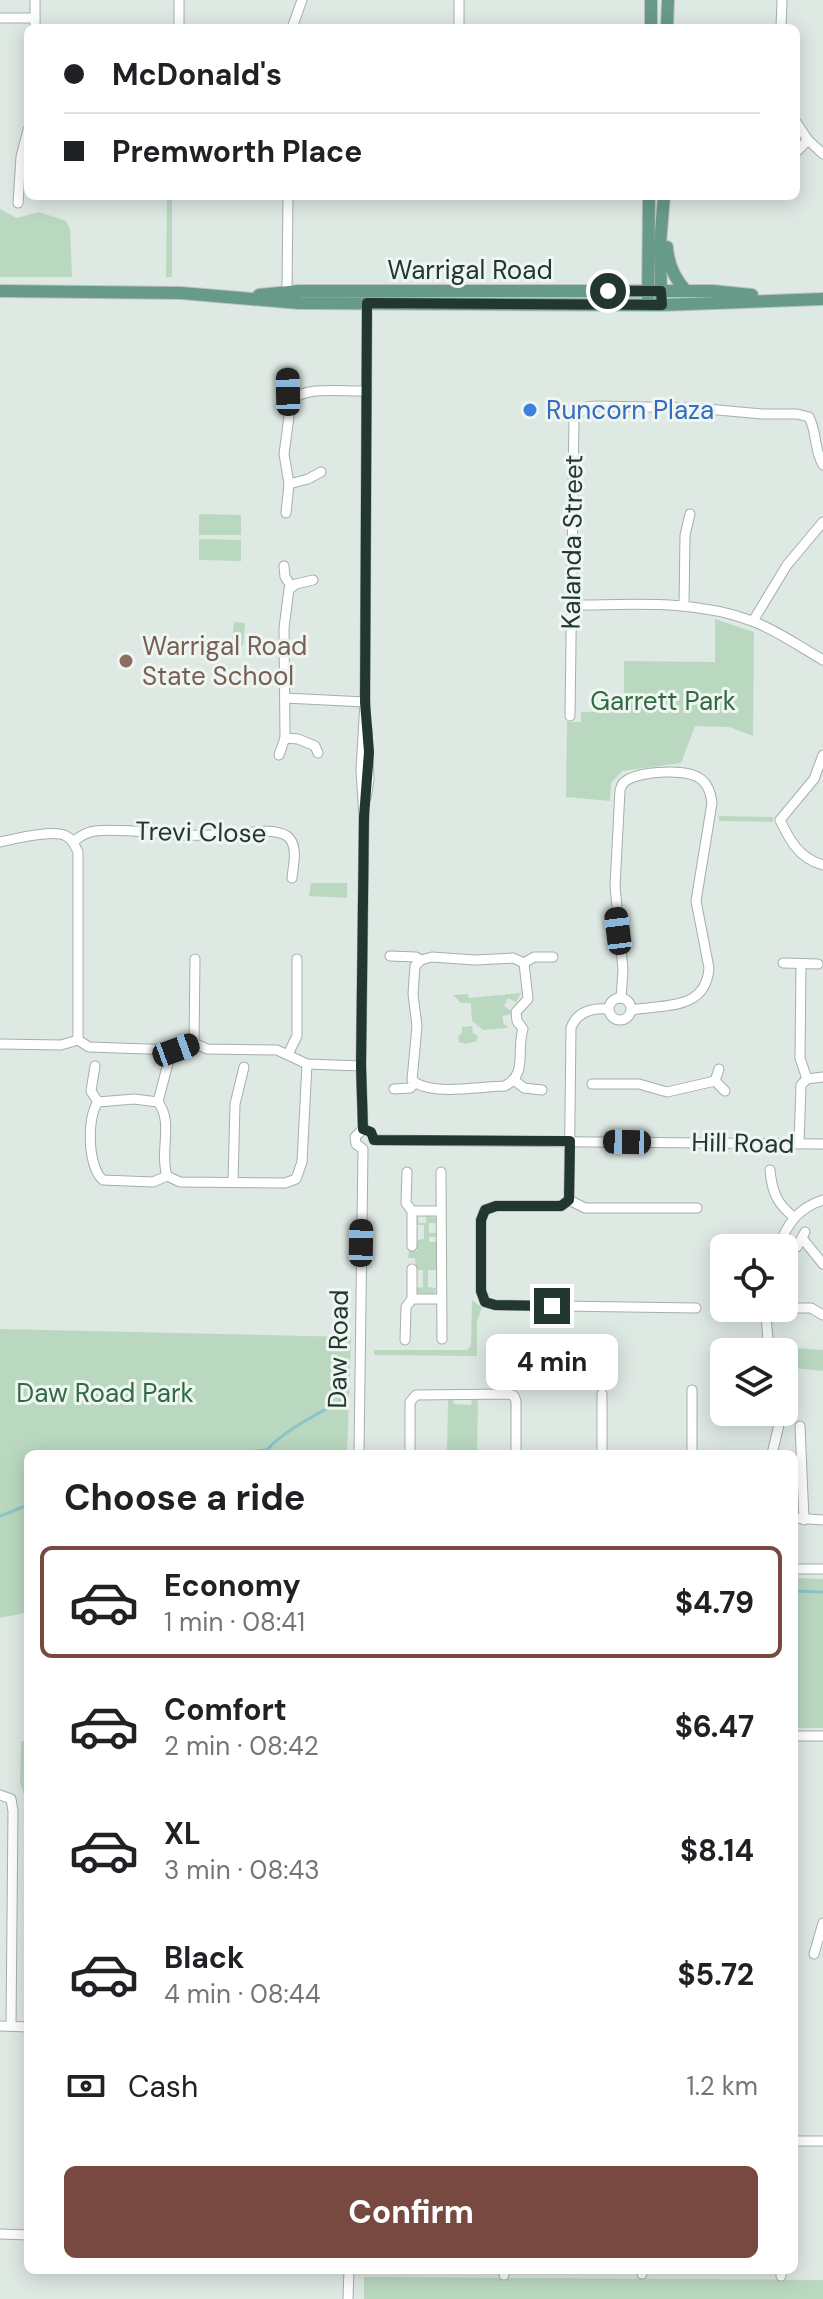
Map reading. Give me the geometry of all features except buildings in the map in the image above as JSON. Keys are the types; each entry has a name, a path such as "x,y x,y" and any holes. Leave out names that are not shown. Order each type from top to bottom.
{"main road":[{"path":"651,0 651,24"},
{"path":"667,24 668,0"},
{"path":"649,200 655,298"},
{"path":"655,298 664,202"},
{"path":"664,202 670,267 686,291"},
{"name":"Warrigal Road","path":"0,291 181,293 245,297 823,299"},
{"name":"Warrigal Road","path":"655,298 686,291 791,299"}],"street":[{"path":"0,18 35,23 35,0"},
{"path":"179,0 179,24"},
{"path":"293,24 302,0"},
{"path":"459,0 459,24"},
{"path":"781,24 782,0"},
{"path":"800,128 823,154"},
{"path":"800,148 808,140"},
{"path":"18,203 24,145"},
{"path":"287,297 288,200"},
{"name":"Daw Road","path":"359,1450 363,1149 358,1146 355,1137 363,1129 364,817 361,756 365,702 368,298"},
{"path":"286,513 289,484 284,454 291,401 288,372"},
{"path":"291,401 297,394 310,390 367,391"},
{"name":"Kalanda Street","path":"570,716 574,418 586,407 696,408 797,414 809,417 823,465"},
{"path":"289,484 321,472"},
{"path":"684,606 685,535 690,514"},
{"path":"753,621 787,565 823,522"},
{"path":"279,755 285,738 282,679 284,628 292,587 285,577 284,566"},
{"path":"292,587 313,580"},
{"path":"572,605 684,606 721,611 753,621 823,660"},
{"path":"285,698 365,702"},
{"path":"285,738 310,742 318,753"},
{"path":"823,755 814,779 780,820 797,850 823,865"},
{"path":"621,998 623,970 615,895 620,790 622,784 631,778 689,773 702,779 710,790 712,803 696,901 709,979 703,989 682,1004 631,1010"},
{"name":"Trevi Close","path":"73,842 82,834 93,831 126,830 184,836 262,831 278,833 288,836 292,842 295,854 292,878"},
{"path":"0,842 65,835 78,852 78,1040"},
{"path":"390,956 421,960"},
{"path":"432,957 475,960 513,958 524,963 528,999 516,1012 517,1021 523,1029 520,1070 514,1080 505,1086 451,1090 418,1086 412,1075 417,1026 415,966 421,960 432,957"},
{"path":"524,963 534,957 553,957"},
{"path":"194,1043 195,959"},
{"path":"288,1054 297,1036 297,959"},
{"path":"783,963 818,964"},
{"path":"799,1144 800,1093 807,1079 800,1058 801,964"},
{"path":"621,998 627,1001 631,1010 628,1017 618,1020 612,1018 608,1009 614,1000 621,998"},
{"path":"569,1200 571,1028 579,1015 589,1010 608,1009"},
{"path":"0,1044 61,1045 78,1040 89,1047 176,1050 194,1043 207,1049 277,1050 307,1064 361,1066"},
{"path":"168,1063 158,1102 166,1116 164,1167 167,1176 180,1182 285,1183 296,1179 302,1162 307,1064"},
{"path":"95,1066 91,1091 98,1102"},
{"path":"233,1182 235,1104 244,1067"},
{"path":"715,1081 719,1069"},
{"path":"807,1079 823,1077"},
{"path":"514,1080 524,1088 542,1090"},
{"path":"592,1084 639,1084 667,1092 715,1081"},
{"path":"715,1081 725,1091"},
{"path":"394,1089 407,1089 415,1083"},
{"path":"98,1102 134,1099 158,1102"},
{"path":"98,1102 92,1111 90,1127 98,1177 108,1181 153,1182 167,1176"},
{"path":"363,1129 371,1132 374,1140 372,1146 363,1149"},
{"name":"Hill Road","path":"374,1140 823,1144"},
{"path":"770,1170 772,1187 780,1206 794,1217"},
{"path":"407,1172 406,1203 412,1211 412,1246"},
{"path":"441,1172 442,1339"},
{"path":"569,1200 585,1208 697,1208"},
{"path":"569,1200 561,1206 496,1206 485,1210 481,1220 481,1291 485,1302 495,1305 696,1308"},
{"path":"785,1234 794,1217 809,1205 823,1200"},
{"path":"412,1211 441,1211"},
{"path":"801,1239 823,1264"},
{"path":"405,1340 406,1307 412,1299 412,1269"},
{"path":"412,1299 441,1299"},
{"path":"798,1308 811,1308 823,1315"},
{"path":"692,1390 692,1450"},
{"path":"410,1450 410,1402 416,1395 509,1394 516,1401 516,1450"},
{"path":"602,1394 602,1450"},
{"path":"773,1450 779,1426"},
{"path":"800,1426 799,1519 823,1520"},
{"path":"798,1569 823,1569"},
{"path":"798,1736 823,1736"},
{"path":"0,1795 11,1799 13,1811 5,2026"},
{"path":"814,1954 823,1923"},
{"path":"798,2141 823,2141"},
{"path":"0,2234 24,2235"},
{"path":"348,2299 349,2274"}],"green space":[{"path":"167,200 172,200 172,277 166,277"},
{"path":"0,209 17,218 39,212 66,221 70,229 72,277 0,277"},
{"path":"199,514 241,515 241,535 199,535"},
{"path":"199,539 241,540 241,561 199,560"},
{"name":"Garrett Park","path":"715,619 754,632 753,736 729,727 695,726 681,763 622,771 611,783 610,801 566,797 567,722 581,722 581,712 624,711 624,661 715,662"},
{"path":"234,622 245,623 243,646 232,645"},
{"path":"719,816 773,817 773,822 719,821"},
{"path":"311,883 347,883 347,898 309,896"},
{"path":"521,993 516,1002 508,998 504,1006 511,1011 511,1014 502,1016 507,1028 483,1030 472,1021 471,1003 461,1003 453,995 468,994 469,998"},
{"path":"472,1026 473,1033 478,1036 477,1041 459,1042 462,1027"},
{"path":"417,1215 419,1223 426,1223 426,1215 436,1218 436,1223 429,1223 429,1233 436,1233 436,1237 429,1237 429,1242 436,1242 436,1270 428,1270 428,1287 436,1288 434,1295 416,1293 416,1288 423,1287 423,1270 416,1270 415,1258 408,1258 409,1251 417,1251 417,1240 424,1239 424,1225 417,1225"},
{"path":"472,1300 482,1308 477,1321 477,1356 374,1355 374,1350 467,1350 471,1346"},
{"name":"Daw Road Park","path":"0,1329 351,1337 347,1450 24,1450 24,1613 0,1618"},
{"path":"798,1348 823,1350 823,1371 798,1368"},
{"path":"448,1398 453,1399 454,1404 471,1405 472,1398 478,1399 477,1450 447,1450"},
{"path":"798,1578 823,1579 823,1728 798,1728"},
{"path":"21,1741 24,1741 24,1794 20,1783"},
{"path":"364,2277 823,2280 823,2299 364,2299"}],"waterway":[{"path":"267,1450 293,1429 344,1399"},
{"path":"0,1516 24,1507"},
{"path":"798,1591 823,1592"}],"place":[{"name":"Runcorn Plaza","path":"530,410"},
{"name":"Warrigal Road State School","path":"126,661"}],"route":[{"path":"552,1306 485,1302 481,1291 481,1220 485,1210 496,1206 561,1206 569,1200 570,1141 374,1140 369,1130 363,1129 364,817 369,780 365,702 367,303 662,305 661,291 608,291"}]}
